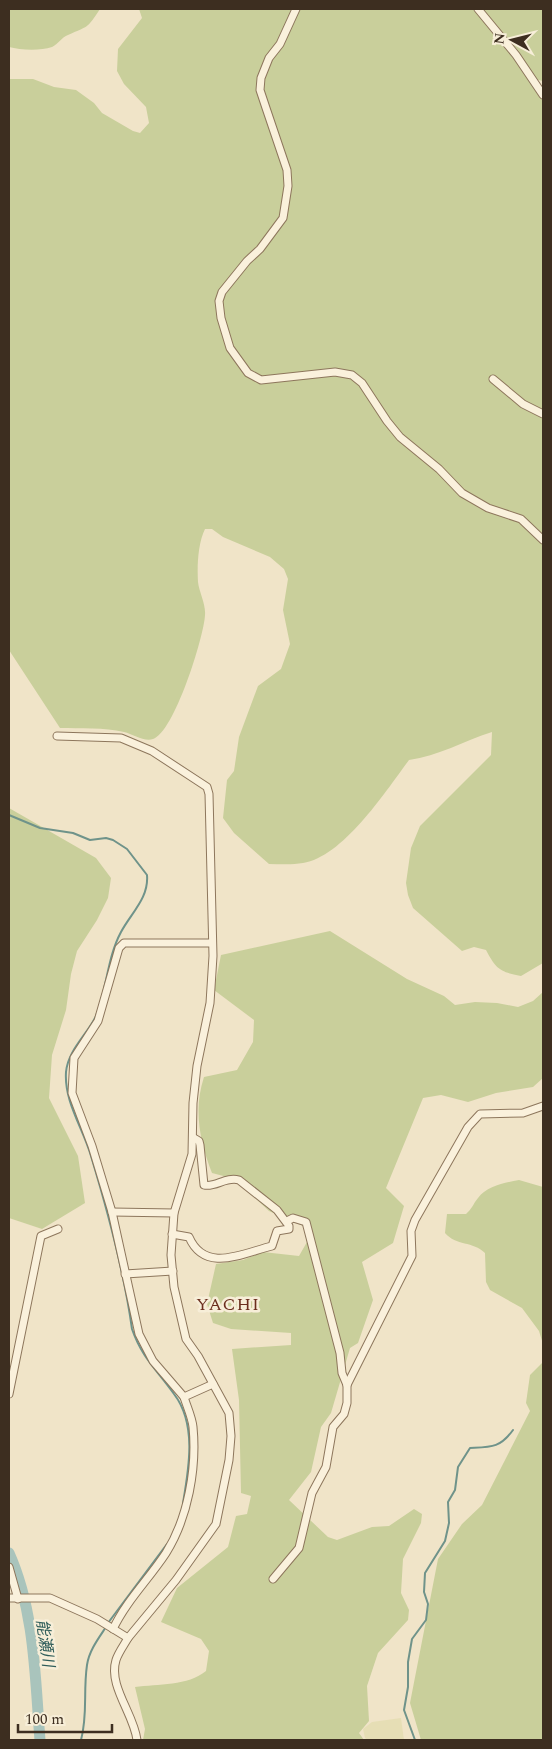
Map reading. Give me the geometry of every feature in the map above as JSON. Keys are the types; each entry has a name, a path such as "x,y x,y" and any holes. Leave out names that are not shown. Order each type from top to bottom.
{"street":[{"path":"296,9 280,44 264,67 260,90 287,170 288,186 286,201 282,218 260,249 248,260 222,292 219,301 221,318 230,348 248,373 261,380 335,372 352,375 362,383 400,437 439,469 462,493 488,508 521,519 543,540"},
{"path":"478,9 502,36 543,95"},
{"path":"493,379 523,404 543,414"},
{"path":"57,736 121,738 152,752 207,787 209,794 210,1003 197,1066 193,1102 194,1138 192,1154 174,1213 172,1234 173,1271 180,1321 186,1340 198,1356 229,1413 231,1436 225,1482 216,1524 170,1587 128,1638 116,1660 115,1677 136,1730 136,1740"},
{"path":"112,1627 165,1554 180,1529 189,1501 193,1426 184,1398 153,1361 140,1334 112,1212 92,1146 72,1093 74,1058 98,1021 119,948 124,943 211,943"},
{"path":"347,1385 412,1256 411,1231 415,1220 468,1127 480,1114 523,1113 543,1106"},
{"path":"172,1234 189,1237 198,1252 203,1256 226,1259 272,1246 277,1231 289,1229 287,1221 278,1210 239,1180 234,1178 211,1185 204,1184 200,1145 199,1141 194,1138"},
{"path":"112,1212 174,1213"},
{"path":"273,1579 298,1548 312,1494 326,1467 333,1427 344,1414 347,1403 347,1385 342,1373 333,1323 306,1222 293,1218 287,1221"},
{"path":"9,1394 41,1236 58,1229"},
{"path":"125,1274 173,1271"},
{"path":"184,1398 213,1384"},
{"path":"9,1567 18,1599"},
{"path":"9,1598 50,1598 97,1619 128,1638"}],"shaded area":[{"path":"401,1718 404,1740 367,1740 365,1738 363,1729 372,1722"}],"green space":[{"path":"9,9 100,9 87,26 66,36 52,47 30,50 9,47"},
{"path":"139,9 543,9 543,81 534,79 543,94 543,963 521,976 499,969 486,950 474,947 462,951 413,908 406,883 411,848 420,826 491,755 492,732 441,752 409,760 376,805 348,836 333,849 318,858 303,863 269,864 234,833 223,818 227,780 234,771 239,737 258,686 281,669 290,644 283,610 288,579 284,569 270,557 223,537 212,529 205,529 199,548 198,562 198,582 205,611 199,643 194,662 170,720 161,733 153,739 150,740 108,729 60,728 9,650 9,79 33,79 54,87 76,90 94,103 102,113 140,133 149,123 146,107 124,84 117,71 118,49 142,18"},
{"path":"9,808 96,858 111,878 108,898 97,920 77,951 71,974 66,1010 52,1055 49,1098 78,1156 85,1203 42,1229 9,1218"},
{"path":"330,931 407,979 444,996 455,1005 475,1002 497,1003 518,1007 533,1001 543,992 543,1078 533,1087 496,1093 468,1102 441,1095 423,1098 386,1188 404,1206 393,1243 362,1262 373,1300 358,1343 350,1348 331,1413 321,1427 311,1472 289,1500 328,1537 337,1540 372,1527 389,1526 414,1509 422,1514 421,1523 403,1559 401,1593 409,1610 408,1620 378,1653 367,1686 369,1721 359,1733 364,1740 143,1740 145,1729 135,1687 182,1682 199,1676 206,1671 209,1651 201,1639 161,1622 177,1588 228,1547 236,1516 247,1514 251,1496 241,1493 239,1400 232,1349 291,1345 291,1333 231,1329 213,1323 207,1304 216,1264 243,1260 263,1252 299,1256 307,1242 303,1226 269,1211 235,1179 212,1173 204,1150 199,1126 199,1102 204,1077 237,1070 253,1042 254,1020 214,990 221,955"},
{"path":"519,1180 543,1187 543,1344 539,1331 522,1308 490,1290 486,1282 485,1253 480,1249 454,1240 445,1233 447,1214 466,1214 486,1191 508,1182"},
{"path":"543,1362 543,1740 421,1740 410,1703 438,1559 462,1524 482,1505 530,1411 526,1403 530,1375"}],"waterway":[{"path":"9,815 40,828 73,833 90,840 106,838 113,840 127,849 147,875 147,883 142,898 116,942 96,1016 67,1064 66,1083 71,1104 88,1146 109,1220 125,1285 132,1329 140,1348 174,1394 186,1419 189,1432 189,1461 183,1503"},
{"path":"415,1740 404,1710 408,1687 408,1662 412,1639 426,1620 428,1604 424,1592 425,1573 445,1541 449,1523 448,1502 455,1490 458,1467 470,1448 499,1443 513,1430"},
{"path":"108,1623 167,1544"},
{"name":"能瀬川","path":"9,1553 18,1575 29,1621 35,1669 40,1740"},
{"path":"81,1740 88,1660 94,1645 106,1627"}],"district":[{"name":"YACHI","path":"228,1304"}]}
